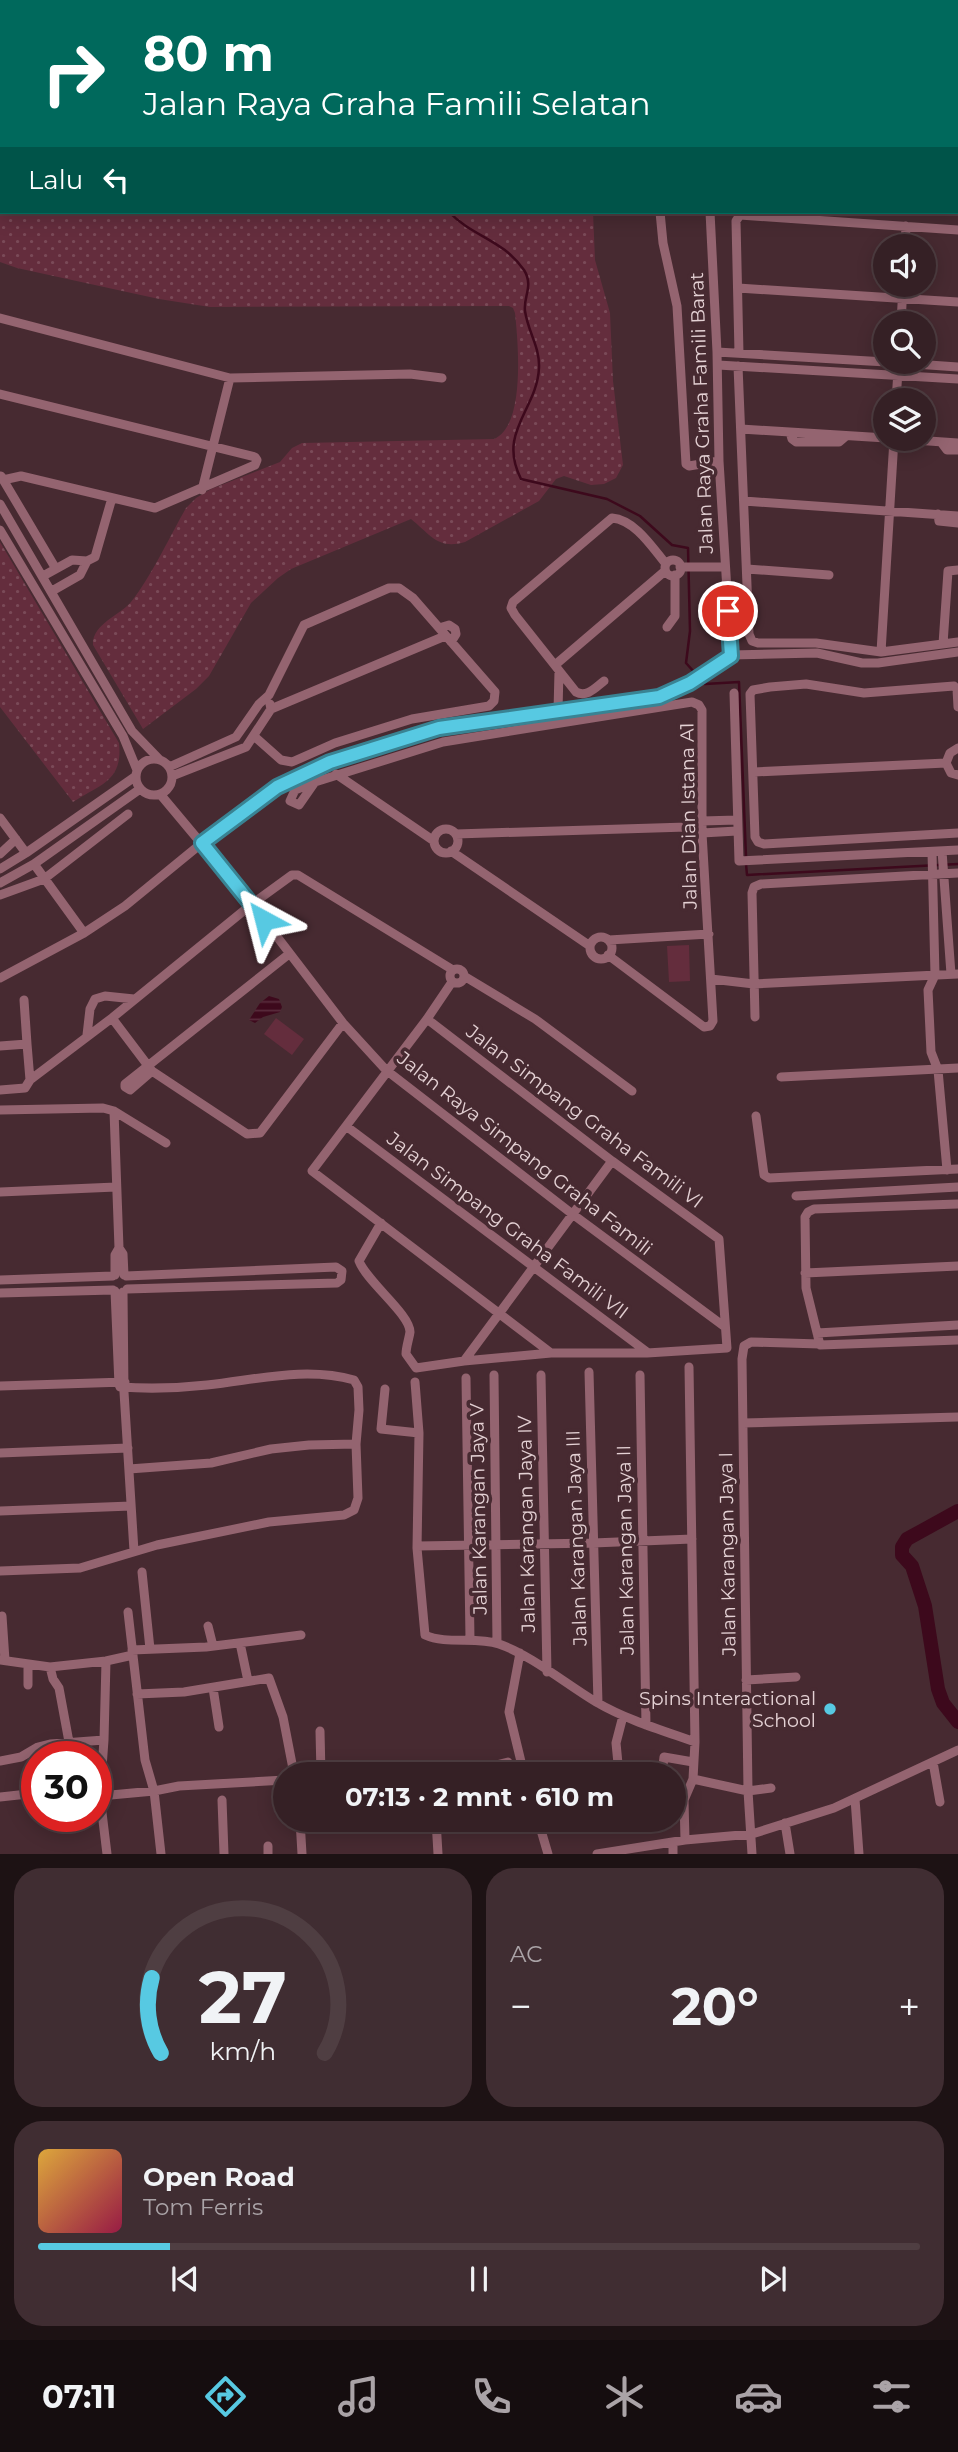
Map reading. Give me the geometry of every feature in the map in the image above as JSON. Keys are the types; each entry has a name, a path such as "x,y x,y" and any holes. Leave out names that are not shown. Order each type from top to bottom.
{"street":[{"path":"660,214 663,243 677,306 686,463 690,466 719,461"},
{"name":"Jalan Raya Graha Famili Barat","path":"710,214 718,352 719,461 731,656"},
{"path":"739,353 736,221 740,215 958,230"},
{"path":"906,226 906,234"},
{"path":"737,288 958,302"},
{"path":"902,299 902,311"},
{"path":"0,318 230,378 397,374 442,378"},
{"path":"718,352 873,361"},
{"path":"718,365 958,379"},
{"path":"738,366 749,634 754,642 816,643 881,652 958,642"},
{"path":"936,366 958,367"},
{"path":"896,388 897,375"},
{"path":"202,490 230,378"},
{"path":"0,394 255,457 257,460 256,465 155,508 20,476 2,477 56,569"},
{"path":"741,429 873,437"},
{"path":"936,442 958,443"},
{"path":"941,442 947,450 958,450"},
{"path":"881,652 893,451"},
{"path":"43,576 72,560 87,561 95,557 112,498"},
{"path":"744,502 958,516"},
{"path":"0,504 132,731 171,771"},
{"path":"938,514 940,522 958,523"},
{"path":"604,681 587,694 576,692 514,615 513,601 517,596 612,518 625,521 633,527 671,576 680,569 725,567"},
{"path":"0,530 123,736 140,789 149,794 160,794 169,787 171,771"},
{"path":"558,711 557,668 672,560 679,563 680,569 675,617 667,626"},
{"path":"52,591 80,575 87,561"},
{"path":"747,569 829,575"},
{"path":"943,644 948,571 958,570"},
{"path":"171,771 232,741 259,704 270,695 304,625 393,587 412,597 495,692 494,701 489,706 412,719 379,728 292,762 281,761 254,736"},
{"path":"171,771 242,749 271,709 445,635"},
{"path":"0,978 83,933 125,906 202,843 277,787 330,762 439,728 659,697 690,683 731,656 817,653 862,663 878,663 958,652"},
{"path":"958,707 957,689 954,686 864,693 806,684 753,690 750,694 755,837 758,842 764,844 958,833"},
{"path":"734,693 740,861 937,854 958,850"},
{"path":"270,695 271,709"},
{"name":"Jalan Dian Istana A1","path":"315,782 453,740 692,702 699,705 702,710 702,833 713,1021 710,1026 704,1027 608,955"},
{"path":"259,704 271,709"},
{"path":"958,748 950,753 946,763 951,773 958,775"},
{"path":"0,869 136,773 144,761 159,759"},
{"path":"754,772 946,763"},
{"path":"336,775 435,841 438,849 451,851 457,846 456,834"},
{"path":"0,883 34,864 140,789"},
{"name":"Jalan Raya Simpang Graha Famili","path":"160,794 252,904 343,1023 386,1070 571,1213 725,1327"},
{"path":"0,895 44,879 128,814"},
{"path":"0,818 26,853"},
{"path":"435,841 438,832 442,830 456,834 687,827 702,821 737,820"},
{"path":"687,827 702,833 737,831"},
{"path":"0,854 16,839"},
{"path":"451,851 590,946"},
{"path":"937,854 944,872 954,974 958,984"},
{"path":"796,1196 956,1187 939,1070 931,1052 929,1002 930,985 936,975 933,873 937,854"},
{"path":"34,864 83,933"},
{"path":"755,1017 752,893 757,885 958,873"},
{"path":"0,1090 25,1088 30,1080 252,904 290,876 298,875 453,970 461,971 464,976 535,1019 632,1091"},
{"path":"609,940 612,948 608,955 600,959 590,951 590,946 597,937 609,940 709,934"},
{"path":"150,1069 289,954"},
{"path":"453,970 450,978 452,982 427,1019 312,1169 312,1173 551,1353"},
{"path":"711,979 754,984 954,974"},
{"path":"452,982 460,983 464,976"},
{"path":"87,1035 90,1009 95,999 105,996 134,999"},
{"path":"24,1000 30,1080"},
{"path":"111,1018 150,1069 247,1135 260,1133 343,1023"},
{"name":"Jalan Simpang Graha Famili VI","path":"427,1019 612,1161 718,1238 725,1327"},
{"path":"0,1046 27,1044"},
{"path":"781,1077 958,1068"},
{"path":"0,1110 103,1108 114,1111 166,1143"},
{"path":"114,1111 119,1248 115,1255 120,1276"},
{"path":"756,1116 764,1175 769,1178 953,1170"},
{"name":"Jalan Simpang Graha Famili VII","path":"346,1126 648,1353"},
{"path":"464,1361 612,1161"},
{"path":"0,1192 116,1187"},
{"path":"958,1205 810,1210 805,1217 808,1302 821,1345 958,1340"},
{"path":"381,1223 359,1261 365,1274 409,1327 407,1356 414,1366 420,1369 464,1361 551,1353 725,1350 725,1327"},
{"path":"805,1273 958,1266"},
{"path":"0,1280 336,1268 342,1271 341,1280 337,1283 0,1293"},
{"path":"120,1276 129,1280 119,1290 134,1551"},
{"path":"119,1290 110,1283 120,1276"},
{"path":"817,1333 958,1325"},
{"name":"Jalan Karangan Jaya I","path":"752,1853 751,1834 760,1790 746,1680 741,1359 744,1346 751,1342 821,1345"},
{"name":"Jalan Karangan Jaya I","path":"685,1840 684,1800 693,1779 695,1742 689,1367"},
{"name":"Jalan Karangan Jaya III","path":"589,1372 598,1703"},
{"path":"0,1386 206,1385 297,1374 350,1378 357,1383 359,1391 356,1444 358,1498 355,1510 349,1514 269,1522 134,1551 80,1568 0,1571"},
{"name":"Jalan Karangan Jaya V","path":"494,1375 497,1643"},
{"name":"Jalan Karangan Jaya IV","path":"541,1375 547,1672"},
{"name":"Jalan Karangan Jaya II","path":"640,1375 646,1725"},
{"path":"466,1378 470,1639"},
{"path":"415,1382 419,1433 416,1546 425,1635 434,1639 470,1639 497,1643 520,1653 547,1672 623,1716 695,1742"},
{"path":"385,1389 381,1429 419,1433"},
{"path":"743,1423 958,1417"},
{"path":"129,1469 211,1464 271,1449 356,1444"},
{"path":"0,1452 128,1448"},
{"path":"0,1511 131,1506"},
{"path":"416,1546 692,1539"},
{"path":"142,1572 150,1649"},
{"path":"128,1612 145,1760 154,1791 161,1853"},
{"path":"2,1616 3,1660 50,1667 106,1661 150,1649 214,1646 301,1635"},
{"path":"208,1626 214,1646"},
{"path":"240,1643 248,1681"},
{"path":"520,1653 509,1712 521,1762"},
{"path":"86,1741 104,1740 106,1661"},
{"path":"28,1665 28,1685"},
{"path":"50,1667 59,1688 69,1741"},
{"path":"746,1680 796,1677"},
{"path":"137,1694 184,1692 267,1678 272,1684 283,1717 292,1762"},
{"path":"214,1688 219,1727"},
{"path":"618,1762 616,1743 623,1716"},
{"path":"320,1731 321,1762"},
{"path":"597,1853 685,1840 751,1834 855,1799 958,1750"},
{"path":"0,1761 21,1757"},
{"path":"663,1762 665,1757 693,1762"},
{"path":"933,1762 940,1802"},
{"path":"693,1779 760,1790"},
{"path":"112,1795 179,1786 273,1781"},
{"path":"0,1797 21,1795"},
{"path":"855,1799 859,1853"},
{"path":"222,1800 224,1853"},
{"path":"785,1823 790,1853"},
{"path":"104,1832 107,1853"},
{"path":"301,1832 302,1853"},
{"path":"437,1832 438,1853"},
{"path":"542,1832 548,1853"},
{"path":"673,1842 673,1853"}],"shaded area":[{"path":"0,214 593,214 595,260 610,313 613,381 623,465 616,478 604,484 591,485 564,476 556,479 539,501 465,542 448,544 435,540 411,519 291,569 251,603 209,676 143,729 93,645 94,638 101,626 131,602 153,569 186,508 211,489 280,462 292,448 302,443 494,439 504,431 515,401 518,362 515,313 509,306 210,307 159,299 0,262"},
{"path":"0,542 119,743 114,774 73,802 0,707"},
{"path":"689,945 690,981 669,982 667,946"},
{"path":"269,996 279,999 282,1007 280,1012 263,1017 255,1023 249,1020 260,1003"},
{"path":"276,1018 304,1039 292,1055 264,1034"}],"waterway":[{"path":"451,214 506,251 527,276 525,311 538,353 539,368 537,383 520,422 513,448 521,479 607,499 640,516 672,545 688,548 690,631 686,663 695,673"},
{"path":"699,678 705,684 739,682 746,857"},
{"path":"746,864 747,875 958,864"},
{"path":"958,1511 907,1539 902,1547 902,1555 912,1566 925,1606 938,1689 943,1703 958,1722"}],"place":[{"name":"Spins Interactional School","path":"830,1709"}],"route":[{"path":"264,920 202,843 277,787 330,762 439,728 667,695 731,656 728,611"}]}
